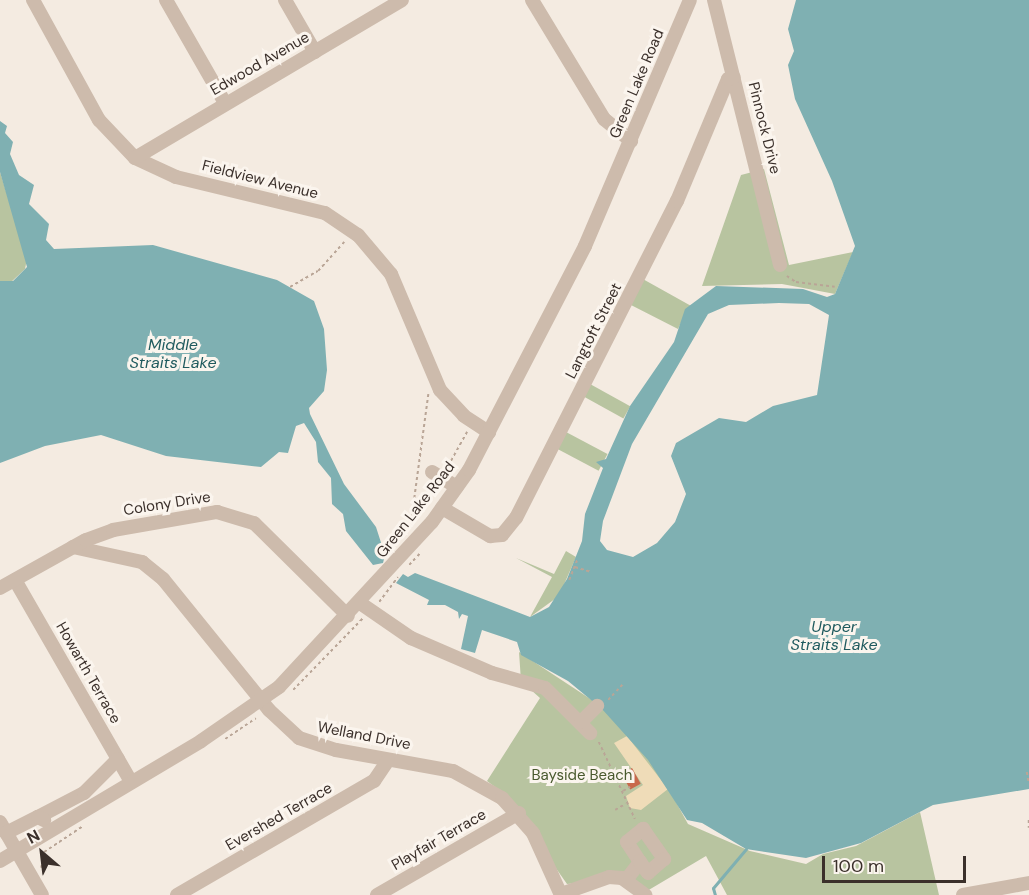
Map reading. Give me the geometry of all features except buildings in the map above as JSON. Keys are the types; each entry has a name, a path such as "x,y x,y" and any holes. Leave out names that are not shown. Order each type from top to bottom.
{"street":[{"name":"Fieldview Avenue","path":"33,0 99,120 135,158 176,177 326,213 358,235 391,273 434,379 449,403 489,432"},
{"path":"166,0 225,103"},
{"path":"285,0 315,52"},
{"name":"Edwood Avenue","path":"135,158 400,0"},
{"path":"532,0 604,119 631,141"},
{"name":"Green Lake Road","path":"0,861 132,782 262,700 348,616 442,508 489,432 585,246 690,0"},
{"name":"Pinnock Drive","path":"714,0 780,265"},
{"name":"Langtoft Street","path":"442,508 490,536 502,535 516,518 677,201 728,79 734,77"},
{"path":"439,471 457,487"},
{"name":"Colony Drive","path":"0,588 73,547 113,530 179,516 216,512 237,516 254,523 287,552 348,616"},
{"name":"Welland Drive","path":"73,547 142,562 163,579 262,700 289,730 310,743 453,771 480,783 519,813 548,860 561,894"},
{"name":"Howarth Terrace","path":"15,580 132,782"},
{"path":"360,603 411,638 555,695 585,727 602,703"},
{"path":"42,895 3,828 38,816 87,790 118,759"},
{"name":"Evershed Terrace","path":"177,895 374,781 388,760"},
{"path":"87,790 96,804"},
{"name":"Playfair Terrace","path":"377,895 519,813"},
{"path":"38,816 51,831"},
{"path":"641,830 664,859 648,873 640,862 627,842 641,830"},
{"path":"626,880 640,862"},
{"path":"561,894 597,878 626,880 645,895"},
{"path":"963,895 1029,883"}],"path":[{"path":"290,287 312,275 340,249"},
{"path":"780,265 796,282 835,287"},
{"path":"409,531 434,379"},
{"path":"569,580 577,560"},
{"path":"574,567 591,572"},
{"path":"602,703 622,684"},
{"path":"585,727 618,778 626,803 641,830"},
{"path":"1028,772 1029,783"},
{"path":"618,778 623,775"},
{"path":"622,792 630,787"},
{"path":"615,810 626,803"},
{"path":"1029,820 1029,828"}],"green space":[{"path":"764,169 789,265 853,252 835,294 782,284 702,286 741,175"},
{"path":"0,172 27,259 25,269 9,284 0,281"},
{"path":"641,278 693,307 688,308 678,329 629,304"},
{"path":"590,384 630,406 623,419 583,396"},
{"path":"566,432 607,454 599,471 557,449"},
{"path":"566,551 576,557 559,596 530,617 552,577 516,558 554,574"},
{"name":"Bayside Beach","path":"519,652 636,729 688,824 750,851 806,864 823,854 856,846 920,812 939,895 727,895 706,856 647,891 630,878 567,884 503,793 487,781 540,698 521,681"}],"sand":[{"path":"627,736 668,789 641,810 630,808 626,796 643,785 614,743"}],"water":[{"name":"Upper Straits Lake","path":"796,0 1029,0 1029,789 933,805 861,843 806,858 746,849 702,823 687,820 648,760 602,709 568,681 521,655 517,642 482,630 475,653 461,649 468,616 462,614 459,619 458,612 445,605 427,605 429,600 396,583 403,574 408,577 415,573 530,617 549,607 567,579 582,541 585,514 603,468 596,462 606,459 630,406 674,342 685,309 716,286 803,289 827,297 835,294 855,246 832,181 795,99 788,65 794,51 788,29","holes":["809,304 829,315 817,395 773,406 746,422 719,418 676,443 671,456 686,494 675,522 657,543 633,557 607,550 600,541 603,521 632,444 708,314 729,305"]},
{"name":"Middle Straits Lake","path":"0,121 7,126 5,133 13,142 10,154 19,175 34,185 29,204 49,224 46,240 54,249 153,245 277,280 314,301 324,329 327,370 324,391 309,408 310,414 344,484 376,527 385,555 383,563 373,565 346,531 343,514 332,504 331,478 318,462 316,442 304,423 296,426 288,453 279,452 261,467 166,456 101,435 45,446 0,463 0,281 13,281 27,267 0,172"}],"waterway":[{"path":"715,895 713,888 746,849"}]}
